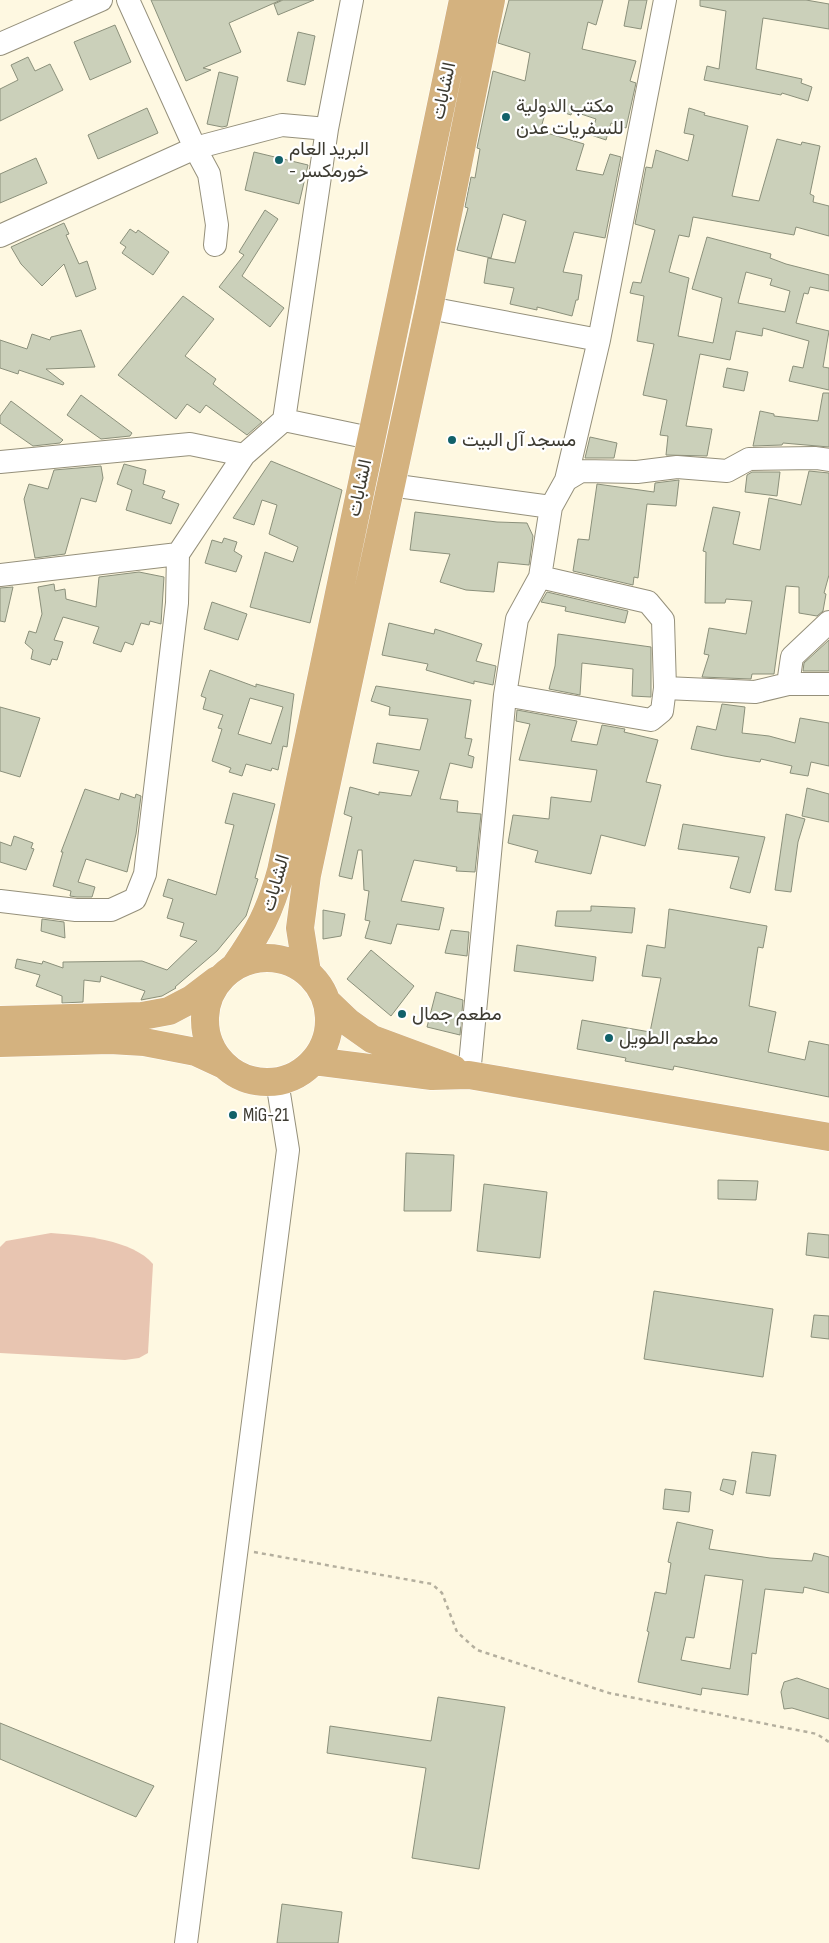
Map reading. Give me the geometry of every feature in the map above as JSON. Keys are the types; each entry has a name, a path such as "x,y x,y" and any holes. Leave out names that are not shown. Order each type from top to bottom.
{"main road":[{"name":"الشابات","path":"228,972 263,924 273,900 281,871 463,0"},
{"name":"الشابات","path":"307,972 300,928 307,875 428,308 491,0"},
{"path":"0,1020 142,1016 168,1011 184,1003 228,972 252,959 272,957 290,962 307,972 319,985 327,1002 330,1023 325,1043 314,1061 297,1074 277,1081 258,1081 240,1076 224,1065 196,1052 144,1042 110,1040 0,1043"},
{"path":"224,1065 212,1050 206,1032 205,1012 210,994 228,972"},
{"path":"327,1002 348,1022 372,1039 468,1075 829,1138"},
{"path":"314,1061 432,1076 468,1075"}],"street":[{"path":"0,44 101,0"},
{"path":"128,0 195,148 210,174 217,225 215,245"},
{"path":"0,900 76,910 111,910 136,899 145,874 177,603 178,554 244,455 284,420 327,129 352,0"},
{"path":"468,1075 505,695 517,619 540,578 551,507 566,480 598,340 666,0"},
{"path":"0,236 195,148 282,125 327,129"},
{"path":"428,308 598,340"},
{"path":"284,420 370,438"},
{"path":"0,462 190,444 244,455"},
{"path":"566,480 581,471 637,472 677,467 727,471 749,459 816,458 829,460"},
{"path":"390,484 551,507"},
{"path":"0,575 178,554"},
{"path":"505,695 651,720 662,711 665,688 664,620 648,602 540,578"},
{"path":"788,684 792,657 829,622"},
{"path":"665,688 755,692 788,684 829,684"},
{"path":"186,1943 235,1548 288,1150 277,1081"}],"path":[{"path":"235,1548 432,1584 442,1593 457,1632 477,1650 609,1693 817,1734 829,1742"}],"shaded area":[{"path":"51,1233 91,1237 120,1244 133,1249 153,1264 148,1353 139,1358 125,1360 0,1353 0,1247 6,1241"}],"building":[{"path":"151,0 281,0 229,23 241,52 203,68 211,70 186,81"},
{"path":"283,0 314,0 278,15 274,4"},
{"path":"509,0 603,0 596,25 588,22 582,49 636,61 630,81 636,83 626,128 611,123 606,140 591,135 596,119 572,111 571,115 547,107 540,131 584,144 576,170 603,175 610,154 621,157 605,238 574,232 563,272 582,275 578,300 576,300 572,316 537,307 537,310 510,304 514,288 484,283 488,258 515,263 526,221 503,214 491,258 457,250 468,208 465,207 471,177 475,178 480,149 477,148 493,71 525,81 530,53 498,43"},
{"path":"629,0 647,0 641,29 624,26"},
{"path":"700,0 806,0 829,4 829,29 763,18 756,69 802,79 801,83 812,87 808,101 782,93 781,95 704,80 707,66 719,69 726,11 700,6"},
{"path":"115,25 131,62 90,80 74,42"},
{"path":"298,32 315,36 305,85 287,81"},
{"path":"28,57 35,71 50,64 63,90 0,121 0,89 18,80 11,65"},
{"path":"219,72 238,77 227,126 222,127 207,124"},
{"path":"147,108 158,133 98,159 88,135"},
{"path":"689,108 705,113 704,115 748,126 732,196 759,201 777,139 801,145 802,142 820,146 810,194 814,196 813,202 829,206 829,236 796,227 794,235 693,217 689,237 679,235 669,272 689,278 678,336 713,343 722,298 692,289 707,237 771,254 770,258 786,264 829,275 829,291 810,287 808,294 804,293 796,323 829,331 823,367 829,368 829,390 789,381 793,366 803,368 809,341 763,328 762,336 736,331 730,360 700,354 686,426 712,429 707,456 666,455 668,436 660,435 667,400 643,395 654,344 637,341 644,296 630,293 633,282 641,283 655,230 635,224 646,167 652,168 656,150 688,161 694,135 684,133","holes":["746,272 772,279 770,285 790,291 785,312 738,303"]},
{"path":"254,152 308,165 299,204 245,190"},
{"path":"36,158 47,183 0,203 0,174"},
{"path":"265,210 278,219 242,276 284,308 270,327 219,287 244,255 239,252"},
{"path":"64,223 69,234 66,235 79,264 87,261 96,289 76,297 64,264 42,286 21,264 11,247"},
{"path":"130,229 136,233 138,230 169,252 153,275 122,253 126,247 120,243"},
{"path":"183,296 214,319 185,356 216,379 213,384 262,422 247,435 206,405 200,413 187,404 176,419 118,375"},
{"path":"81,330 95,367 46,369 64,383 63,385 19,370 18,374 0,368 0,340 27,349 32,334 50,340 51,337"},
{"path":"727,368 748,372 744,391 723,387"},
{"path":"823,393 829,393 829,447 783,443 782,445 753,446 760,411 774,414 774,416 818,421"},
{"path":"81,395 132,433 130,436 101,439 67,415"},
{"path":"11,401 63,440 60,443 33,446 0,423 0,416"},
{"path":"590,437 617,443 614,458 585,458"},
{"path":"271,461 342,490 310,623 250,607 265,552 293,562 298,547 269,534 277,505 262,500 254,525 233,518"},
{"path":"124,464 146,470 143,484 165,491 162,498 179,504 171,524 126,510 132,490 117,484"},
{"path":"101,466 103,478 96,502 81,498 65,554 35,558 24,499 29,484 48,489 54,470"},
{"path":"809,471 829,473 829,575 824,593 826,594 823,611 817,616 799,613 799,587 786,586 774,674 752,674 751,679 702,677 709,655 704,654 709,628 746,634 752,601 726,599 725,603 705,603 706,552 703,551 713,507 740,512 733,544 760,550 769,498 801,505"},
{"path":"752,472 780,472 777,496 745,492 747,475"},
{"path":"679,480 676,506 647,504 638,578 634,577 633,585 573,571 578,539 589,540 597,484 654,492 655,483"},
{"path":"415,512 497,522 527,523 533,536 529,565 498,562 494,592 466,590 440,582 450,554 410,550"},
{"path":"224,538 237,542 234,551 242,556 236,572 205,563 212,540 222,543"},
{"path":"139,572 164,577 161,624 150,621 149,625 141,623 133,645 125,642 121,652 93,643 99,627 63,617 54,640 63,642 57,660 52,659 50,665 31,659 33,650 25,643 29,631 36,633 42,614 38,587 54,584 55,591 65,589 66,599 96,607 99,577"},
{"path":"13,587 5,622 0,621 0,588"},
{"path":"547,592 628,611 625,623 565,611 566,607 541,602"},
{"path":"212,602 247,614 238,640 204,629"},
{"path":"389,623 434,634 435,629 482,644 476,661 496,666 493,685 474,681 474,684 426,670 428,664 382,655"},
{"path":"558,634 651,647 651,697 632,696 633,669 582,663 580,695 549,689 555,666"},
{"path":"829,640 829,671 803,671 804,663"},
{"path":"210,670 256,687 256,684 294,694 287,747 283,746 278,770 272,768 271,771 246,764 242,776 229,772 231,768 212,761 222,729 218,728 223,715 203,709 206,698 201,696","holes":["250,698 283,707 271,744 238,734"]},
{"path":"376,686 471,700 465,738 472,739 468,755 474,757 472,768 450,763 440,799 458,801 457,812 481,814 475,872 456,871 457,867 414,860 401,901 444,908 439,930 397,924 391,944 365,938 370,921 365,920 369,891 364,890 362,850 358,850 352,879 339,876 352,817 344,814 350,787 379,795 379,792 411,796 419,771 373,763 377,743 420,750 428,719 389,715 390,707 371,701"},
{"path":"722,704 745,707 742,733 769,736 795,743 800,718 829,723 829,766 811,762 808,776 790,773 792,766 761,759 760,762 691,749 697,726 716,730"},
{"path":"0,707 40,718 20,777 0,771"},
{"path":"517,710 577,721 571,741 597,745 602,725 625,729 624,732 658,740 646,782 661,785 645,846 601,835 591,874 535,862 538,851 508,843 513,815 549,819 551,797 591,802 597,770 519,760 530,724 516,721"},
{"path":"807,788 829,794 829,822 802,816"},
{"path":"85,789 119,800 121,793 135,798 136,794 141,796 136,834 127,872 86,859 78,882 95,887 92,897 77,897 70,896 71,891 53,886 63,852 61,852"},
{"path":"233,793 275,804 255,878 258,879 246,916 217,951 176,988 162,996 141,1000 145,991 101,976 100,982 84,980 83,1002 62,1003 62,996 36,986 40,975 15,968 17,959 42,964 43,961 63,968 63,962 142,961 167,970 197,941 180,936 184,923 167,918 173,899 163,896 168,879 216,895 234,825 225,823"},
{"path":"786,814 805,819 798,842 791,892 775,890"},
{"path":"683,824 765,837 750,893 730,888 739,857 678,849"},
{"path":"14,836 33,843 31,848 34,849 26,870 0,862 0,842 11,846"},
{"path":"591,906 635,908 632,933 555,926 557,911 591,911"},
{"path":"669,909 767,926 763,948 758,947 749,1006 776,1012 768,1052 805,1060 809,1041 829,1045 829,1097 674,1066 673,1070 625,1061 626,1058 577,1049 582,1020 650,1032 661,978 642,976 647,945 665,948"},
{"path":"323,910 345,914 341,936 323,939"},
{"path":"42,919 64,922 65,938 41,931"},
{"path":"451,930 469,932 467,956 445,953"},
{"path":"517,945 596,957 593,981 514,971"},
{"path":"371,950 414,986 391,1016 347,979"},
{"path":"436,992 463,1000 460,1035 427,1027"},
{"path":"406,1153 454,1155 451,1211 404,1211"},
{"path":"718,1180 758,1181 756,1200 718,1199"},
{"path":"484,1184 547,1192 540,1258 477,1251"},
{"path":"808,1233 829,1235 829,1258 806,1255"},
{"path":"654,1291 773,1309 763,1377 644,1359"},
{"path":"814,1315 829,1316 829,1339 811,1337"},
{"path":"752,1452 776,1455 770,1496 746,1493"},
{"path":"723,1479 736,1481 733,1495 720,1490"},
{"path":"665,1489 691,1492 689,1512 663,1509"},
{"path":"677,1522 713,1530 709,1549 770,1558 812,1561 814,1553 829,1557 829,1593 804,1587 803,1593 765,1589 756,1654 752,1653 748,1695 702,1688 701,1695 638,1682 649,1632 647,1631 655,1592 666,1594 671,1563 668,1562","holes":["705,1575 743,1580 730,1669 681,1660 686,1637 694,1638"]},
{"path":"797,1678 829,1689 829,1719 792,1708 784,1709 781,1692 784,1682"},
{"path":"438,1697 505,1707 479,1869 412,1858 426,1768 327,1753 330,1726 431,1741"},
{"path":"0,1723 154,1786 136,1817 0,1759"},
{"path":"282,1904 342,1912 338,1943 277,1943"}],"place":[{"name":"مكتب الدولية للسفريات عدن","path":"506,117"},
{"name":"البريد العام - خورمكسر","path":"279,160"},
{"name":"مسجد آل البيت","path":"452,440"},
{"name":"مطعم جمال","path":"402,1014"},
{"name":"مطعم الطويل","path":"609,1038"},
{"name":"MiG-21","path":"233,1115"}]}
